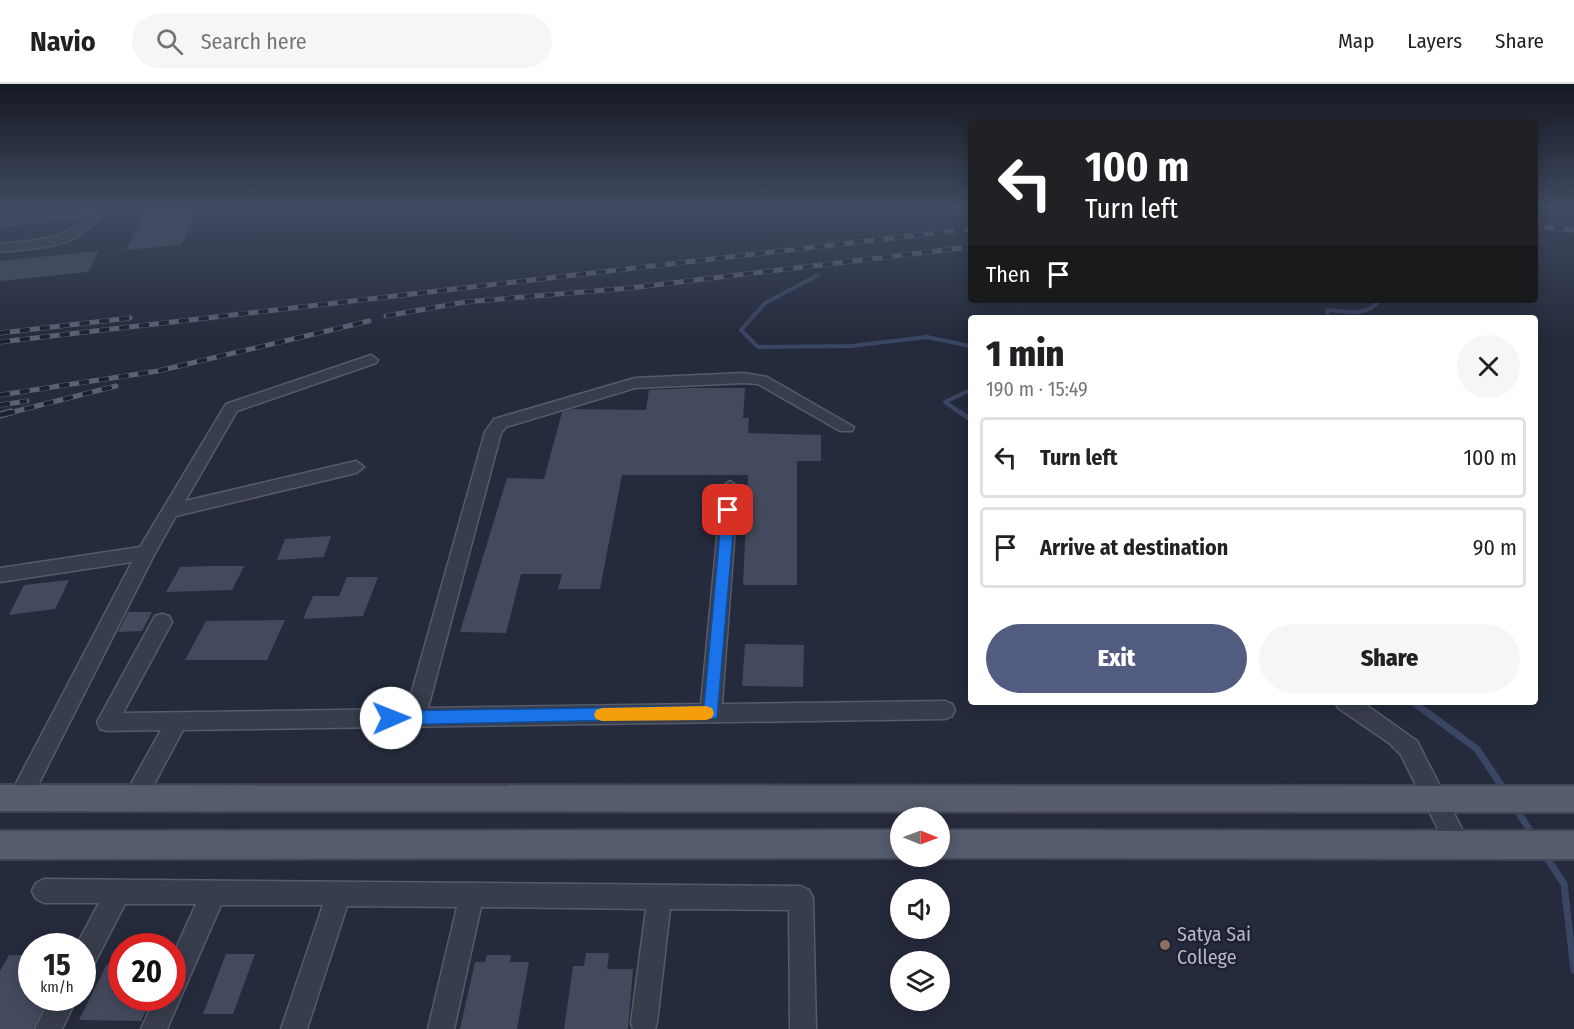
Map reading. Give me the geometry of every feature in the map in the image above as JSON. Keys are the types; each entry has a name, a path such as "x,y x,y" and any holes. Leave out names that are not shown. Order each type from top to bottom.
{"main road":[{"path":"5,799 1574,799"},
{"path":"0,844 890,844"},
{"path":"950,844 1574,845"}],"street":[{"path":"5,799 231,408 371,360"},
{"path":"415,717 493,432 500,423 514,417 636,383 744,378 762,380 846,427"},
{"path":"171,511 356,467"},
{"path":"711,713 730,487"},
{"path":"0,575 146,553"},
{"path":"162,622 107,722 945,710"},
{"path":"1350,705 1410,748 1446,799 1462,845"},
{"path":"135,798 177,721"},
{"path":"44,891 801,898 803,1029"},
{"path":"96,935 119,891"},
{"path":"186,955 214,892"},
{"path":"294,1029 339,894"},
{"path":"441,1029 472,896"},
{"path":"644,1023 659,898"},
{"path":"48,1029 57,1011"},
{"path":"154,1029 162,1011"}],"building":[{"path":"99,251 88,272 0,281 0,261"},
{"path":"745,388 743,418 749,418 748,433 821,435 821,461 797,461 797,585 743,585 748,475 622,475 600,589 558,589 562,574 521,574 506,633 460,632 507,478 544,479 562,412 572,409 646,410 649,390"},
{"path":"331,536 324,557 277,560 285,539"},
{"path":"244,566 232,590 166,592 180,567"},
{"path":"347,577 378,577 363,616 303,619 313,596 339,596"},
{"path":"69,580 55,609 9,615 24,585"},
{"path":"128,612 152,612 142,631 118,632"},
{"path":"285,620 267,660 185,660 206,621"},
{"path":"745,644 804,645 803,687 742,686"},
{"path":"586,953 609,953 607,969 633,969 628,1029 564,1029 573,966 584,966"},
{"path":"226,954 255,954 233,1014 203,1014"},
{"path":"9,955 18,955 18,1011 42,1011 33,1029 0,1029 0,971"},
{"path":"487,955 511,955 510,962 529,962 517,1029 460,1029 475,962 485,962"},
{"path":"108,964 108,1011 146,1011 141,1021 79,1020 84,1011 96,1011 96,986"}],"waterway":[{"path":"818,275 765,303 741,330 758,347 851,346 927,337 968,346"},
{"path":"1327,315 1328,310 1356,312 1369,309 1377,303"},
{"path":"962,414 945,402 968,391"},
{"path":"960,412 968,418"},
{"path":"1417,705 1477,749 1505,791"},
{"path":"1515,807 1534,837"},
{"path":"1545,855 1564,884 1574,970"}],"railway":[{"path":"0,342 780,251"},
{"path":"386,316 465,302 630,288 936,251"},
{"path":"0,333 130,318"},
{"path":"0,395 158,371 369,321"},
{"path":"5,414 116,386"},
{"path":"0,405 27,401"},
{"path":"0,415 11,412"}],"slow traffic":[{"path":"602,715 706,713"}],"place":[{"name":"Satya Sai College","path":"1165,945"}],"route":[{"path":"391,718 711,713 728,510"}]}
